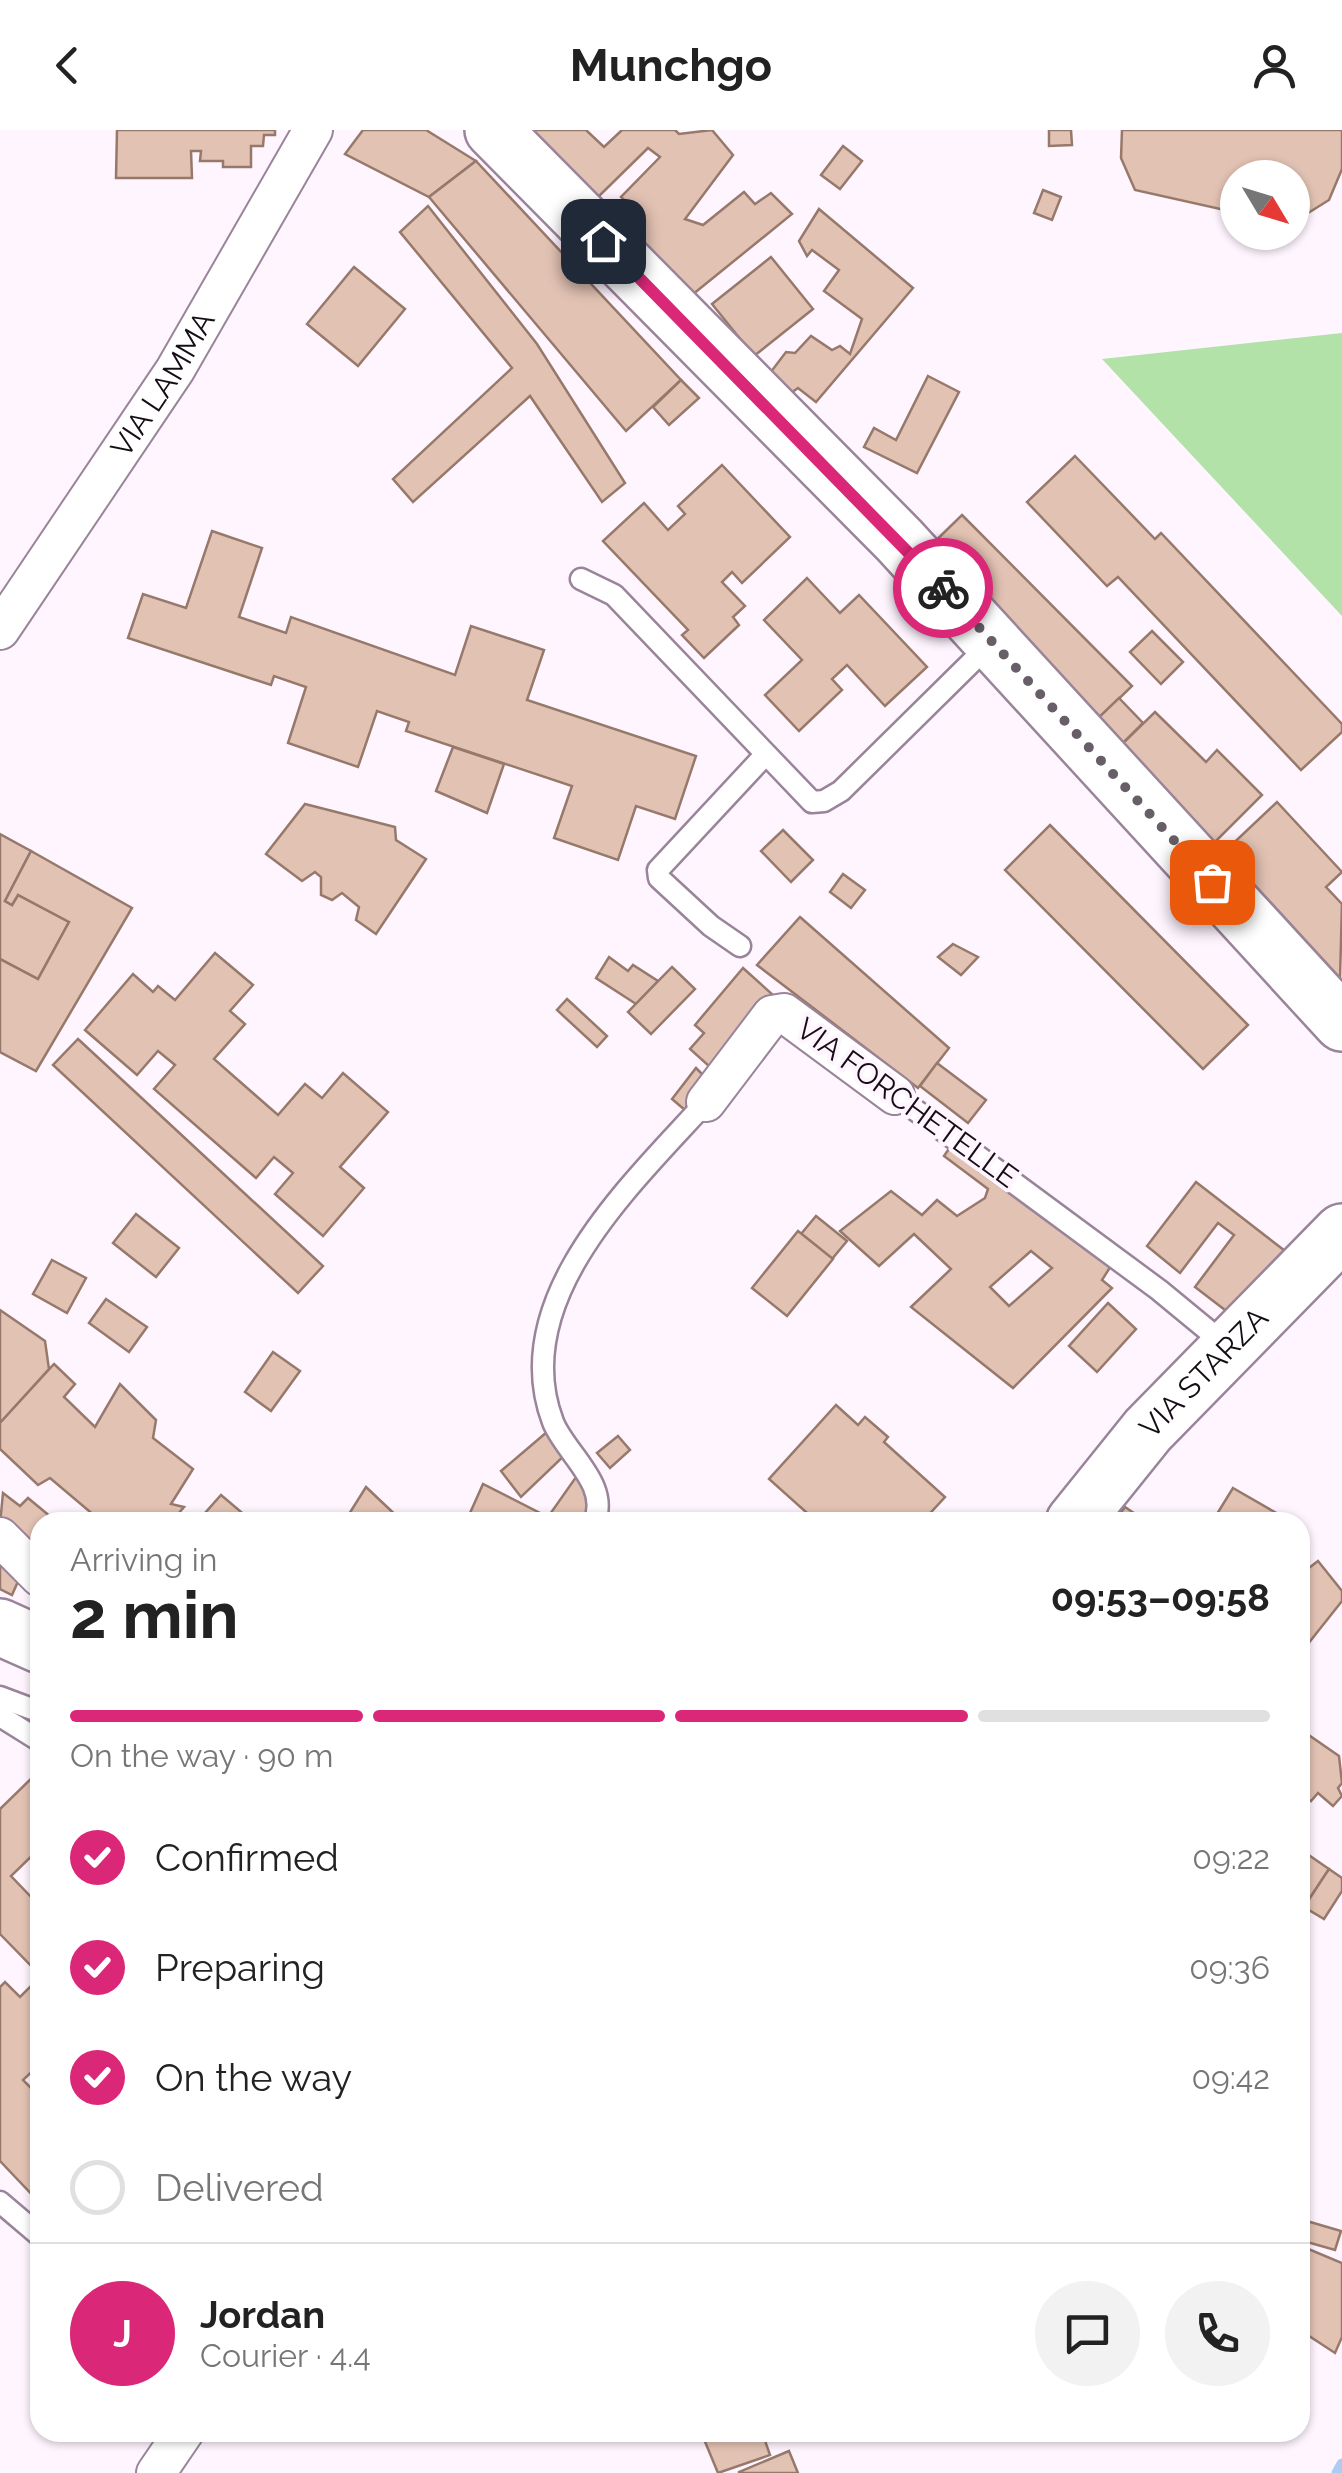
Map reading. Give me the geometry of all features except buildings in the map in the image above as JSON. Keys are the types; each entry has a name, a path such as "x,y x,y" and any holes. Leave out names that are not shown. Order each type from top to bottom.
{"street":[{"name":"VIA LAMMA","path":"0,630 175,370 313,130"},
{"path":"492,130 899,540 1342,1023"},
{"name":"VIA FORCHETELLE","path":"706,1102 772,1014 784,1013 895,1095"},
{"name":"VIA STARZA","path":"1082,1512 1148,1430 1342,1232"},
{"path":"0,1537 30,1567"},
{"path":"0,1627 30,1640"},
{"path":"156,2473 177,2442"}],"lane":[{"path":"581,579 614,595 812,802 824,801 840,791 992,641"},
{"path":"740,946 711,926 659,878 658,870 765,755"},
{"name":"VIA FORCHETELLE","path":"895,1095 1159,1290 1228,1348"},
{"name":"VIA FORCHETELLE","path":"599,1512 594,1487 550,1413 543,1384 544,1338 559,1292 603,1215 706,1102"},
{"path":"0,1698 30,1708"},
{"path":"0,1716 30,1735"},
{"path":"0,2202 30,2228"}],"green space":[{"path":"1342,333 1342,616 1102,359"}],"waterway":[{"path":"1337,2473 1342,2464"}],"way so far":[{"path":"943,588 1212,882"}],"route":[{"path":"603,241 943,588"}]}
